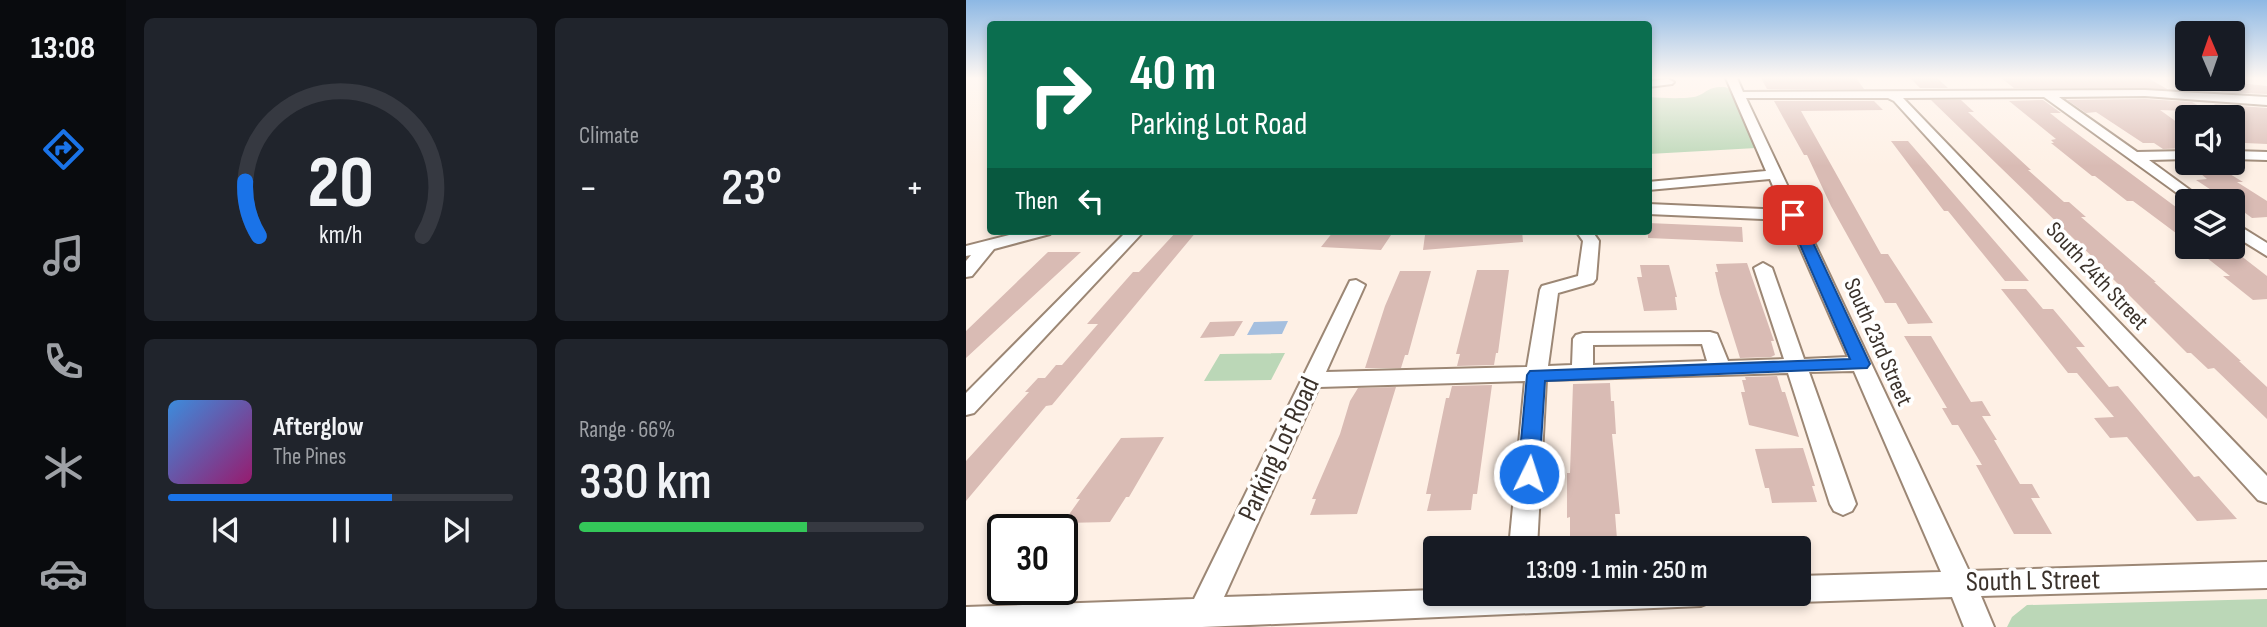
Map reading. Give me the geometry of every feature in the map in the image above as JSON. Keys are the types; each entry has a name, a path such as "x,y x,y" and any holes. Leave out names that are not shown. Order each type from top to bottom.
{"street":[{"name":"South 23rd Street","path":"1744,107 1938,531 1979,627"},
{"name":"South 24th Street","path":"1906,107 2267,492"},
{"path":"2066,107 2180,189"},
{"path":"2134,156 2175,155"},
{"path":"2245,155 2267,156"},
{"path":"1652,186 1775,174"},
{"path":"1652,209 1793,215"},
{"path":"966,251 1030,235"},
{"path":"966,407 1132,235"},
{"path":"1524,536 1536,375 1549,289 1587,279 1591,241 1587,235"},
{"path":"2245,235 2267,251"},
{"path":"966,272 987,247"},
{"path":"1763,268 1843,504"},
{"name":"Parking Lot Road","path":"1202,613 1356,285"},
{"path":"1582,373 1583,339 1710,338 1720,369"},
{"path":"1311,380 1861,364"},
{"name":"South L Street","path":"1811,589 2267,575"},
{"path":"966,621 1202,613 1316,618 1433,606"}],"green space":[{"path":"1652,107 1738,107 1756,148 1652,154"},
{"path":"1285,353 1271,380 1204,381 1220,354"},
{"path":"2267,599 2267,627 2007,627 2012,617 2027,605"}],"water":[{"path":"1288,321 1282,334 1247,335 1254,322"}],"building":[{"path":"1777,107 1880,107 1883,110 1801,111 1881,254 1888,254 1933,323 1908,324 1896,303 1885,303 1831,206 1807,155 1804,155"},
{"path":"1938,107 1969,107 1974,112 1968,112 2031,170 2028,170 2064,202 2069,202 2086,217 2081,217 2241,361 2267,387 2267,419 2214,368 2208,369 2191,353 2187,353"},
{"path":"2017,107 2053,107 2061,113 2050,113 2175,206 2175,232 2133,201 2127,201 2092,176 2051,143 2054,143 2051,140 2056,139"},
{"path":"2078,107 2175,107 2175,111 2160,110 2175,121 2175,149 2163,149 2154,143 2143,143 2096,112 2086,113"},
{"path":"2245,107 2267,108 2267,144 2245,143"},
{"path":"1891,141 1908,141 2029,281 2005,281 1948,211 1944,211"},
{"path":"2202,175 2232,175 2243,182 2237,182 2267,201 2267,217 2252,218 2245,213 2245,189 2210,189 2196,180 2207,179"},
{"path":"1652,223 1742,227 1743,242 1648,238 1648,235 1652,235"},
{"path":"1173,235 1194,235 1052,405 1046,406 966,501 966,461 1029,392 1025,392 1038,378 1045,378 1056,365 1062,365 1098,324 1087,324 1133,272 1139,272"},
{"path":"1331,235 1391,235 1381,250 1321,247"},
{"path":"1425,235 1522,235 1523,242 1423,250"},
{"path":"1048,252 1081,252 966,358 966,331"},
{"path":"2208,259 2245,259 2267,276 2267,299 2253,300 2223,276 2230,276"},
{"path":"1747,263 1774,341 1771,341 1775,355 1771,357 1740,358 1720,294 1716,264"},
{"path":"1640,265 1669,265 1677,297 1677,310 1644,311 1637,277 1642,277"},
{"path":"1477,270 1509,270 1498,353 1494,365 1457,366 1460,354 1456,354"},
{"path":"1400,271 1431,271 1408,355 1405,355 1401,368 1365,368 1385,306"},
{"path":"2001,289 2026,289 2043,309 2053,309 2085,347 2076,347 2109,387 2118,386 2194,477 2199,476 2237,519 2197,521 2127,437 2110,438 2094,418 2114,417 2077,373 2068,373"},
{"path":"1243,321 1234,336 1200,338 1210,322"},
{"path":"1904,336 1931,336 1971,402 1982,401 1991,416 1982,416 1997,440 1994,440 2020,484 2032,484 2040,498 2031,498 2052,534 2014,534 1976,465 1982,465 1958,425 1952,425 1942,408 1947,408"},
{"path":"1777,376 1799,437 1749,425 1741,392 1745,392 1742,380 1746,380 1745,377"},
{"path":"1610,383 1611,401 1614,401 1616,434 1612,434 1620,514 1615,514 1617,536 1570,536 1570,517 1567,518 1567,473 1570,473 1573,384"},
{"path":"1492,385 1477,494 1473,494 1471,510 1427,511 1431,494 1426,494 1446,398 1449,398 1452,386"},
{"path":"1396,387 1357,514 1310,515 1316,499 1312,499 1340,434 1350,401 1358,388"},
{"path":"1164,437 1129,497 1126,497 1110,522 1078,523 1078,514 1069,514 1080,499 1076,499 1121,438"},
{"path":"1803,448 1817,502 1772,503 1769,488 1765,488 1755,449"}],"route":[{"path":"1529,474 1536,375 1861,364 1793,215"}]}
